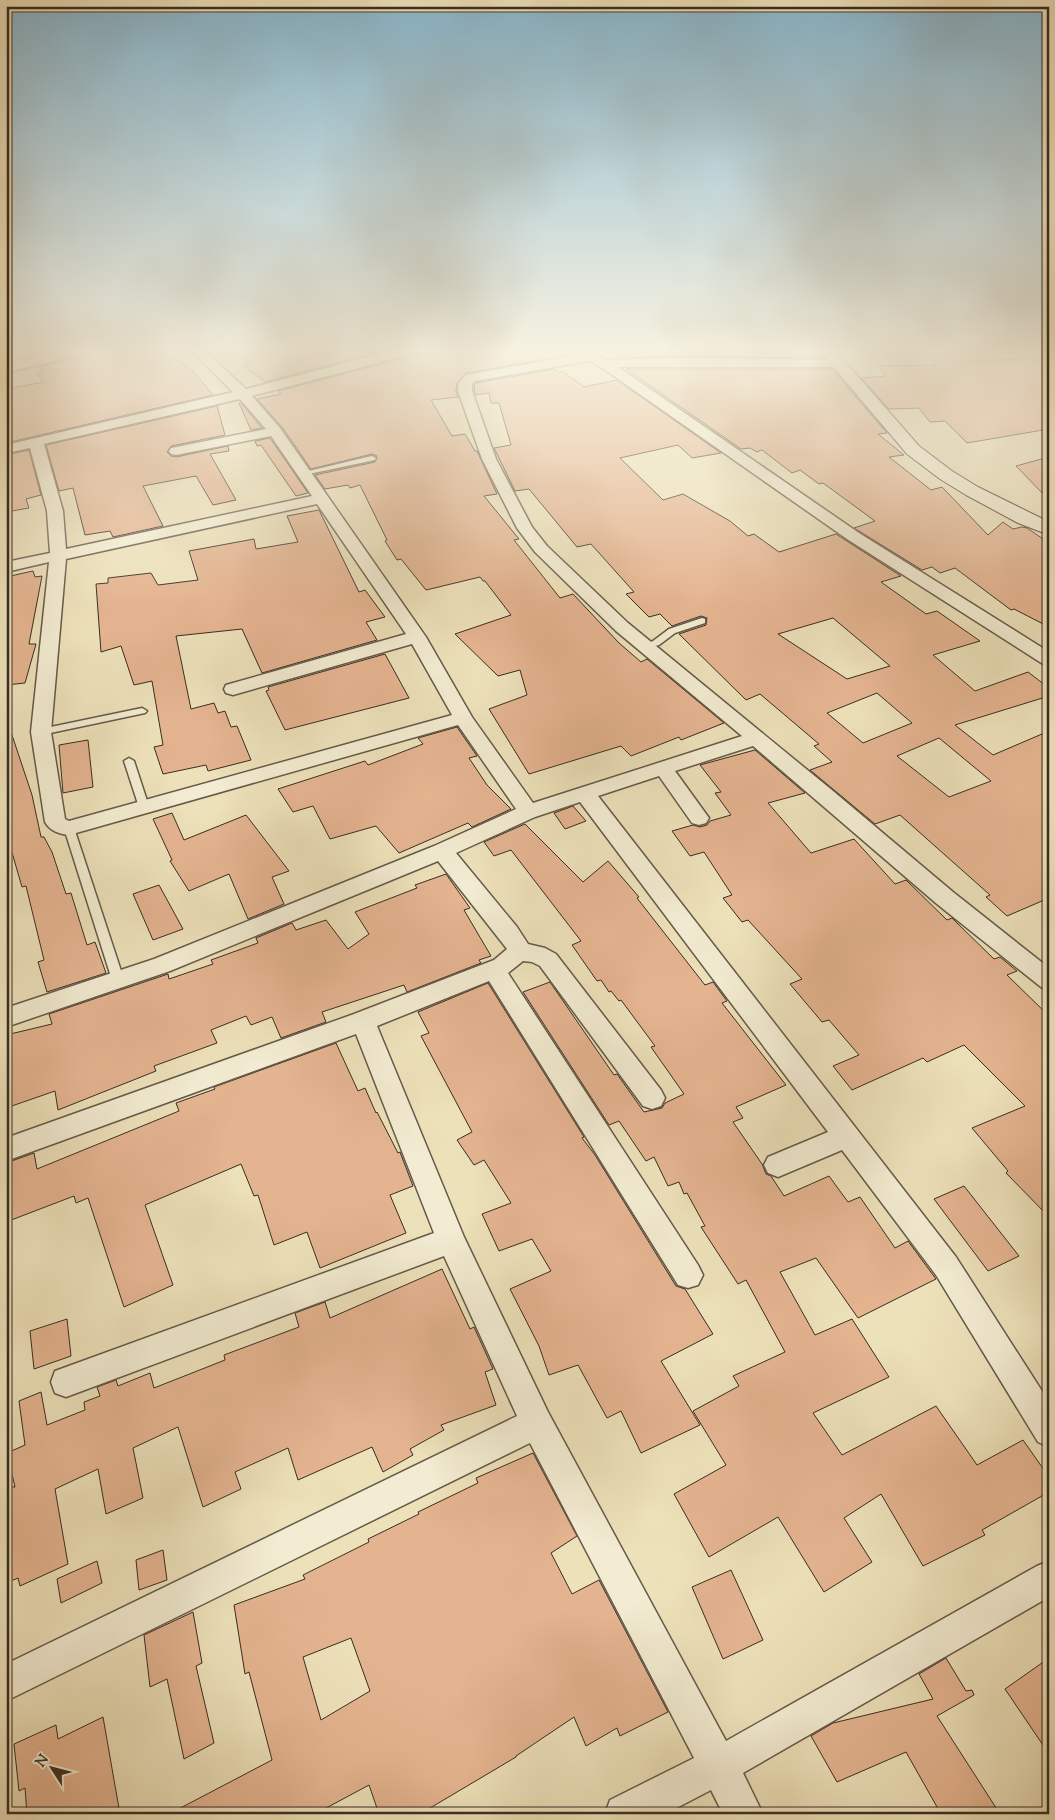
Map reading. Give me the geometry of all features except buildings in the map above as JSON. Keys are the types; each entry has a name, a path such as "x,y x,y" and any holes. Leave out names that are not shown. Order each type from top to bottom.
{"main road":[{"path":"899,434 927,461 946,475 1025,519 1049,529"},
{"path":"913,434 942,458 998,494 1049,516"}],"street":[{"path":"6,449 71,434"},
{"path":"176,450 260,434"},
{"path":"277,434 417,637 463,718 528,812"},
{"path":"480,434 489,459 525,528 541,548 610,617 945,898 1049,981"},
{"path":"706,434 853,536 1049,660"},
{"path":"36,442 55,511 58,554 41,732 55,822 62,827 69,828 463,718"},
{"path":"6,567 58,554 322,498"},
{"path":"233,689 417,637"},
{"path":"6,1018 162,965 442,851 528,812 756,738"},
{"path":"663,768 699,818"},
{"path":"584,793 946,1266 1049,1431"},
{"path":"442,851 509,933 521,952"},
{"path":"6,1150 363,1021 494,970 502,966 512,956 521,952 537,954 548,960 652,1098"},
{"path":"494,970 688,1275"},
{"path":"363,1021 451,1240 537,1423 744,1814"},
{"path":"778,1165 846,1136"},
{"path":"66,1382 451,1240"},
{"path":"6,1683 537,1423"},
{"path":"624,1814 719,1766 1049,1578"}],"lane":[{"path":"304,473 372,458"},
{"path":"645,646 656,643 672,631 702,621"},
{"path":"41,732 142,711"},
{"path":"129,761 144,807"},
{"path":"69,828 118,980"}]}
